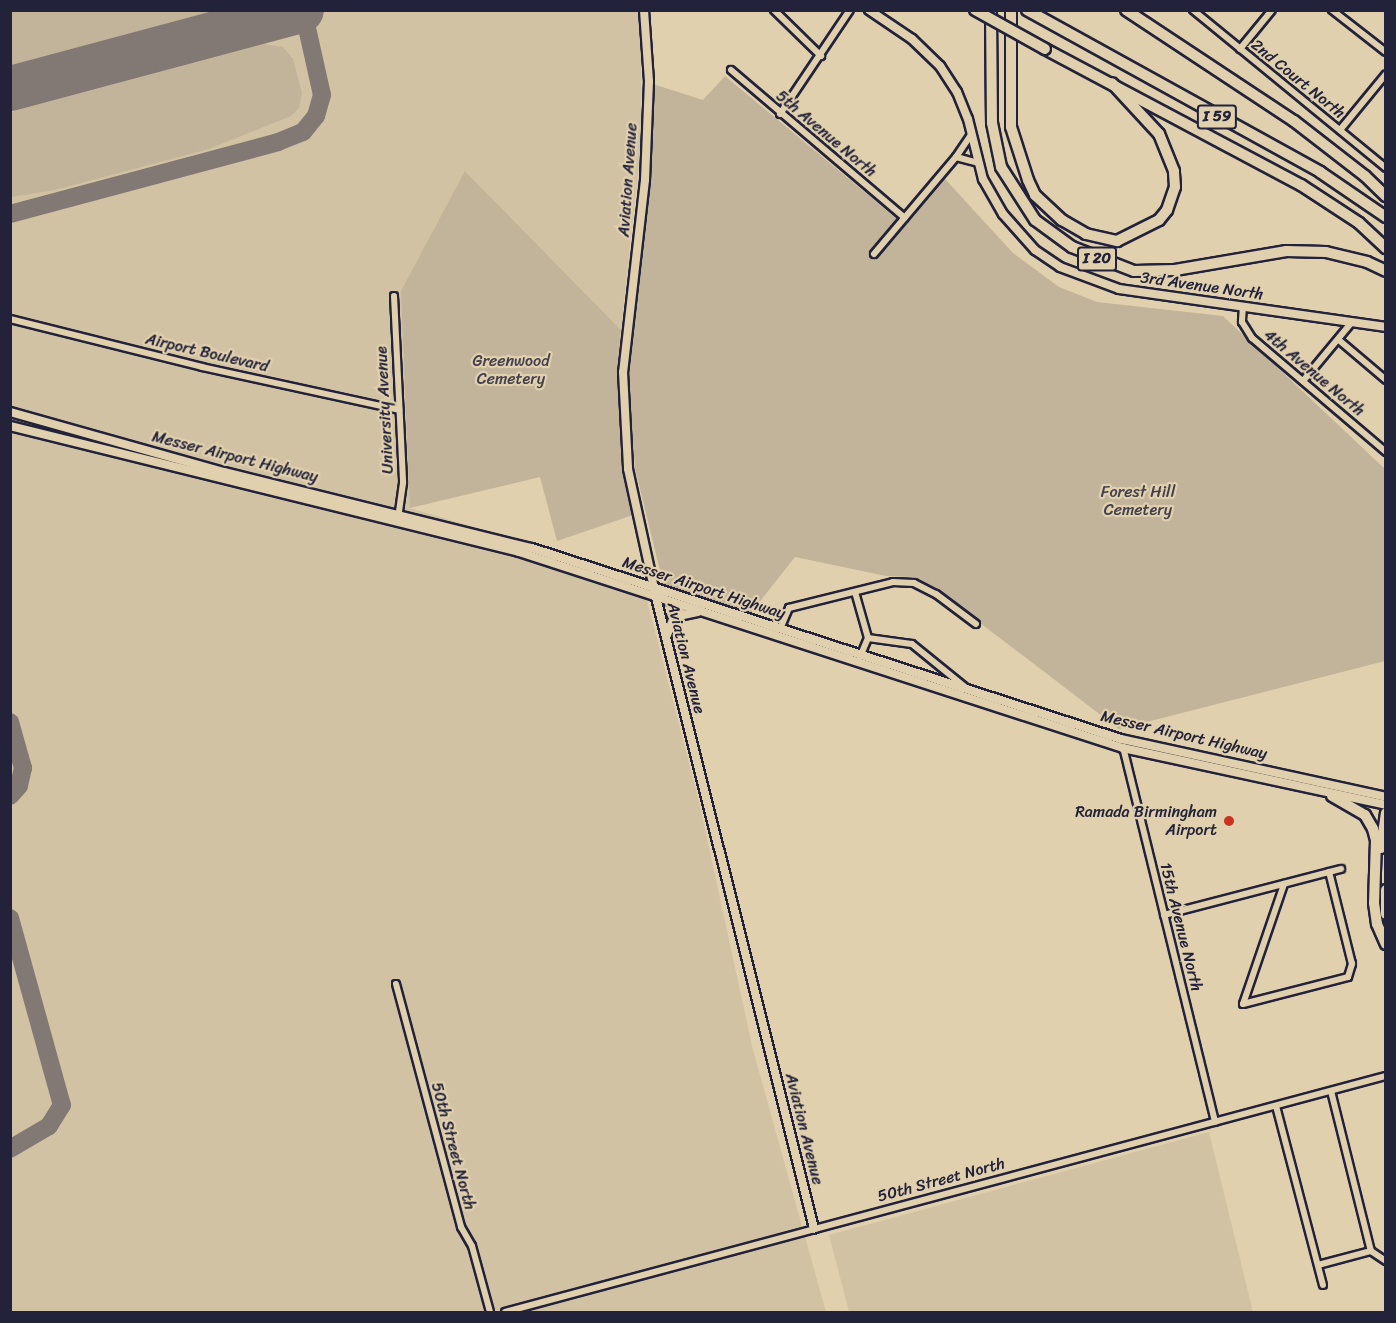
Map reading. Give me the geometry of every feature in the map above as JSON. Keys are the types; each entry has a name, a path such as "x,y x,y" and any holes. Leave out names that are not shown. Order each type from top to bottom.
{"highway":[{"name":"I 59","path":"975,10 1302,185 1359,223 1386,248"},
{"name":"I 20","path":"991,10 990,97 998,156 1007,182 1035,219 1072,247 1134,271 1175,270 1286,251 1326,252 1367,262 1386,271"},
{"path":"1011,10 1011,127 1028,180 1035,195 1062,220 1086,234 1117,241 1159,220 1167,210 1175,187 1174,171 1159,134 1112,83"},
{"name":"I 59","path":"1027,10 1320,172 1386,217"},
{"path":"1126,10 1294,121 1386,196"},
{"path":"1133,10 1148,25"},
{"path":"1332,796 1365,815 1373,829 1374,903 1377,924 1386,944"},
{"path":"1374,903 1386,813"},
{"path":"1386,890 1386,914"}],"main road":[{"name":"Aviation Avenue","path":"644,10 649,81 646,151 623,372 628,469 668,647 814,1229"},
{"name":"3rd Avenue North","path":"869,10 912,39 940,66 957,92 978,163 1009,222 1035,250 1060,267 1119,289 1386,327"},
{"name":"Messer Airport Highway","path":"10,412 224,472 400,512 532,548 638,583 699,612 966,688 1122,743 1386,796"},
{"name":"Messer Airport Highway","path":"10,426 519,552 780,629 859,658 1122,743 1332,796 1386,806"},
{"path":"638,583 648,571 649,563"},
{"path":"668,647 669,621 674,616 699,612"}],"street":[{"path":"774,10 821,56"},
{"path":"780,114 850,10"},
{"name":"2nd Court North","path":"1193,10 1386,168"},
{"path":"1240,49 1272,10"},
{"path":"1332,10 1386,52"},
{"name":"5th Avenue North","path":"731,70 905,218"},
{"path":"1340,130 1386,74"},
{"path":"874,254 956,157 971,135"},
{"path":"956,157 978,163"},
{"name":"University Avenue","path":"394,296 403,483 398,523"},
{"name":"4th Avenue North","path":"1243,306 1244,329 1386,452"},
{"name":"Airport Boulevard","path":"10,319 202,368 399,410"},
{"path":"1303,381 1340,341 1352,322"},
{"path":"1340,341 1386,380"},
{"path":"780,629 789,608 893,582 914,583 936,594 976,624"},
{"path":"855,592 868,638 859,658"},
{"path":"868,638 912,644 966,688"},
{"name":"15th Avenue North","path":"1122,743 1215,1122"},
{"path":"1164,915 1341,869"},
{"path":"1284,884 1244,1004 1348,977 1352,964 1329,872"},
{"name":"50th Street North","path":"396,984 461,1227 472,1246 490,1312"},
{"name":"50th Street North","path":"505,1312 1385,1078"},
{"path":"1331,1091 1371,1251 1386,1261"},
{"path":"1276,1106 1323,1285"},
{"path":"1318,1265 1371,1251"}],"shaded area":[{"path":"10,11 641,11 641,144 621,330 465,171 410,508 641,577 699,802 753,1050 826,1312 11,1312"},
{"path":"1209,1132 1253,1312 849,1312 829,1235"}],"green space":[{"path":"11,10 213,10 213,11 11,65"},
{"path":"264,44 283,47 293,59 302,93 299,108 291,116 209,149 55,190 11,197 11,112"},
{"name":"Forest Hill Cemetery","path":"725,76 903,224 945,179 1013,253 1059,287 1097,302 1223,316 1385,469 1385,661 1119,729 933,587 913,577 886,576 795,557 750,614 670,591 663,583 635,468 628,372 649,179 653,84 703,100"},
{"name":"Greenwood Cemetery","path":"465,171 621,330 617,368 621,445 633,515 557,541 540,477 410,508 401,291"}],"taxiway":[{"path":"10,214 278,142 303,132 316,116 322,95 303,10"},
{"path":"10,722 23,768 19,786 10,796"},
{"path":"10,918 62,1105 49,1126 10,1149"}],"runway":[{"path":"10,88 301,10"}],"place":[{"name":"Ramada Birmingham Airport","path":"1229,821"}]}
